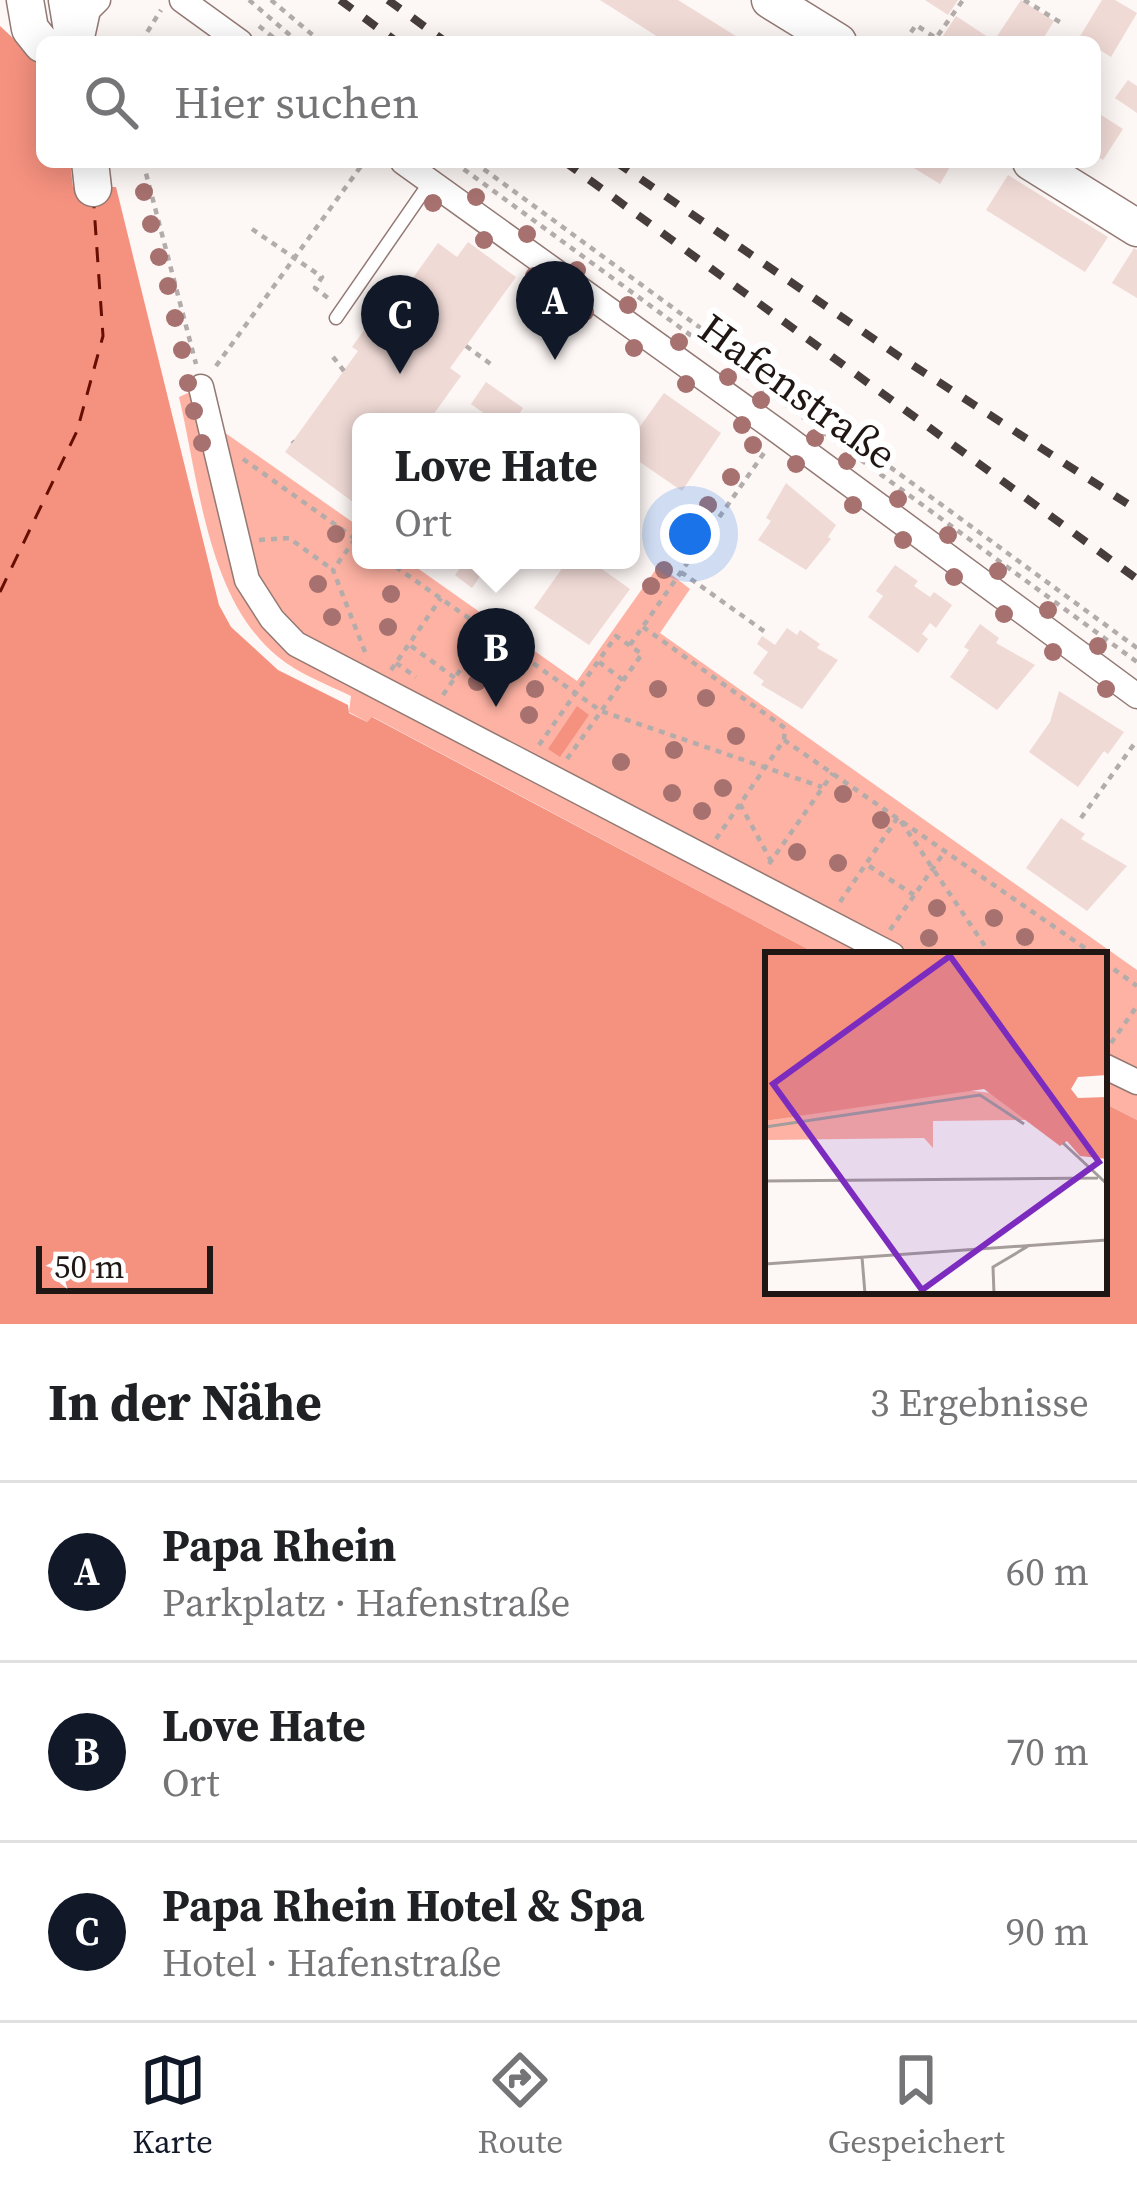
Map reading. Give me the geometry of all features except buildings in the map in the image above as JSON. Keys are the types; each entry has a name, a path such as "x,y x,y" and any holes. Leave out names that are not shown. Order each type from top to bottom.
{"main road":[{"path":"25,0 29,29 36,37"},
{"path":"67,0 76,36"},
{"path":"770,0 828,36"},
{"path":"1041,168 1137,228"}],"street":[{"path":"80,36 88,10 98,0"},
{"path":"182,0 232,36"},
{"name":"Hafenstraße","path":"411,168 1137,696"},
{"path":"202,387 247,580 272,619 296,644 885,951"},
{"path":"1108,1054 1137,1082"}],"lane":[{"path":"339,313 430,182"}],"path":[{"path":"145,36 167,0"},
{"path":"249,0 291,36"},
{"path":"271,0 313,36"},
{"path":"937,36 963,0"},
{"path":"1024,0 1063,24"},
{"path":"908,36 916,26 933,36"},
{"path":"145,168 202,387"},
{"path":"202,387 360,168"},
{"path":"482,168 1137,648"},
{"path":"252,229 322,278 314,288 339,313"},
{"path":"466,346 492,365"},
{"path":"333,357 344,371"},
{"path":"630,645 794,410"},
{"path":"212,437 352,537"},
{"path":"236,541 290,538 333,569 378,688"},
{"path":"333,569 352,548"},
{"path":"399,569 601,711 822,788"},
{"path":"681,572 768,634"},
{"path":"378,688 441,598"},
{"path":"643,627 785,728 784,740 704,857"},
{"path":"430,715 488,631"},
{"path":"526,764 616,636 642,654 553,778"},
{"path":"409,645 455,678"},
{"path":"598,662 623,680"},
{"path":"396,663 428,686"},
{"path":"438,684 447,690"},
{"path":"784,740 1091,952"},
{"path":"1082,818 1137,740"},
{"path":"755,884 832,772"},
{"path":"740,804 771,861"},
{"path":"827,921 898,817"},
{"path":"898,817 989,952"},
{"path":"885,951 914,895 945,851"},
{"path":"866,864 914,895"},
{"path":"1107,964 1137,986"},
{"path":"1108,1054 1137,1006"}],"shaded area":[{"path":"0,26 36,59 36,168 71,168 73,187 116,187 219,605 231,627 278,670 348,705 349,713 367,722 372,717 813,952 765,952 765,1294 1107,1294 1107,1105 1137,1120 1137,1324 0,1324"},
{"path":"201,387 221,430 352,522 352,569 419,569 577,681 659,565 690,589 660,633 1137,970 1137,1120 1107,1105 1107,952 813,952 373,717 367,722 349,712 351,696 277,656 235,603 209,536 179,397"},
{"path":"577,706 589,715 560,757 548,749"}],"ferry route":[{"path":"0,592 77,431 103,336 94,207"}],"railway":[{"path":"340,0 389,36"},
{"path":"388,0 438,36"},
{"path":"573,168 1137,579"},
{"path":"625,168 900,357 1137,510"}],"place":[{"name":"Papa Rhein","path":"555,360"},
{"name":"Papa Rhein Hotel & Spa","path":"400,374"},
{"name":"Love Hate","path":"496,707"}]}
